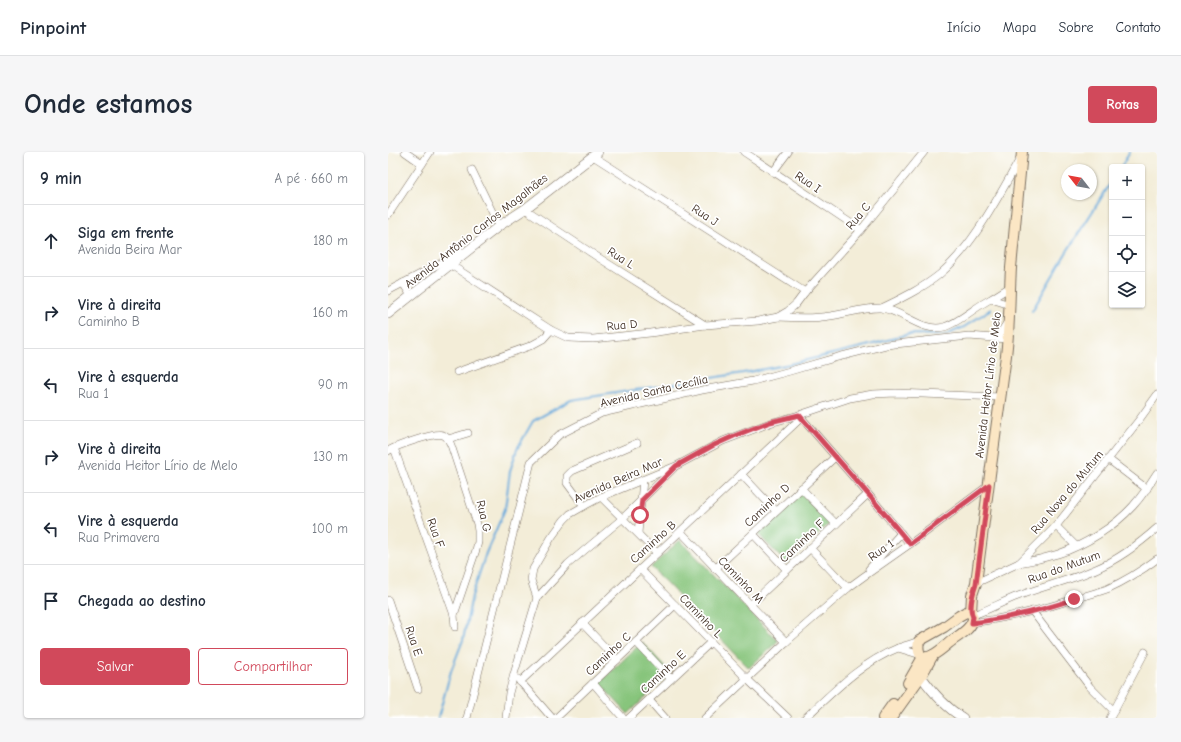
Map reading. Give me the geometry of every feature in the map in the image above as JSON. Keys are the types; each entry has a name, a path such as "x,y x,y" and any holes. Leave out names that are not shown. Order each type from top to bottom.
{"main road":[{"name":"Avenida Heitor Lírio de Melo","path":"959,616 972,595 976,584 1005,364 1010,287 1022,154"},
{"name":"Avenida Heitor Lírio de Melo","path":"972,595 972,617"},
{"path":"883,718 906,687 926,656 965,631 972,617 966,612 944,627 919,641 918,650 926,656"},
{"path":"891,718 921,676 926,656"}],"street":[{"path":"405,152 422,164"},
{"path":"388,215 430,152"},
{"name":"Rua I","path":"744,152 861,230"},
{"path":"773,172 788,152"},
{"name":"Rua C","path":"805,292 861,230 924,152"},
{"name":"Avenida Antônio Carlos Magalhães","path":"388,314 476,244 596,154"},
{"name":"Rua J","path":"596,154 805,292"},
{"path":"882,308 931,281 964,249 1022,154"},
{"path":"472,170 500,226"},
{"name":"Rua L","path":"525,208 596,256 705,325"},
{"path":"388,291 476,244"},
{"name":"Rua D","path":"451,265 550,330 568,338 592,339 643,334 705,325 746,323 778,317 796,304 805,292"},
{"path":"403,283 411,296"},
{"path":"778,317 816,318 872,308 882,308 925,326 938,328 950,325 1010,287"},
{"path":"991,299 1010,305"},
{"path":"997,338 1009,320"},
{"path":"457,372 530,346 543,339 550,330"},
{"name":"Avenida Santa Cecília","path":"467,718 531,462 559,435 602,413 702,390 753,381 886,345 969,336 1007,339"},
{"name":"Avenida Beira Mar","path":"537,598 531,580 533,569 551,538 570,514 601,497 676,466 712,446 734,436 770,422 800,416 850,398 885,393 1000,397"},
{"name":"Rua Nova do Mutum","path":"976,584 1019,563 1056,526 1157,395"},
{"path":"800,416 910,544"},
{"name":"Caminho B","path":"520,682 680,532 800,416"},
{"path":"391,449 439,434 443,435 449,442 468,433"},
{"name":"Rua G","path":"449,442 474,513 478,531 476,550 454,615"},
{"path":"584,506 567,483 568,474 584,465 637,443"},
{"name":"Rua F","path":"391,449 454,615 455,627"},
{"name":"Caminho D","path":"715,569 835,457"},
{"path":"1108,459 1147,489"},
{"name":"Avenida Beira Mar","path":"506,718 509,693 537,598 568,564 623,518 676,466"},
{"path":"1019,563 1046,557 1076,546 1112,524 1133,506 1147,489 1157,473"},
{"path":"741,474 776,511"},
{"path":"638,533 643,480"},
{"name":"Rua 1","path":"705,718 786,642 848,588 989,485"},
{"path":"801,488 836,524"},
{"name":"Caminho F","path":"750,604 868,494"},
{"path":"601,497 657,553"},
{"path":"1056,526 1076,546"},
{"name":"Rua do Mutum","path":"972,617 1016,597 1098,568 1140,543 1157,528"},
{"name":"Caminho M","path":"680,532 786,642"},
{"name":"Rua 1","path":"863,577 901,533"},
{"path":"753,534 787,570"},
{"path":"810,548 848,588"},
{"path":"972,617 983,621 1000,619 1064,603 1106,589 1140,571 1157,559"},
{"name":"Caminho L","path":"640,569 747,679 788,718"},
{"name":"Rua E","path":"388,600 418,688"},
{"name":"Caminho C","path":"556,718 675,605"},
{"path":"983,612 983,621"},
{"path":"1032,612 1090,687 1114,711"},
{"path":"582,623 617,660"},
{"path":"806,718 854,674 868,664 897,648 919,641"},
{"path":"636,642 671,678"},
{"name":"Caminho E","path":"629,718 711,642"},
{"path":"897,648 926,656"},
{"path":"1110,718 1145,652"},
{"path":"514,674 552,718"},
{"path":"921,676 936,697 962,718"},
{"path":"594,683 623,718"},
{"path":"649,700 666,718"}],"green space":[{"path":"800,492 830,523 787,564 757,533"},
{"path":"680,540 778,641 749,668 651,567"},
{"path":"642,642 671,673 628,714 599,683"}],"waterway":[{"path":"1123,164 1130,152"},
{"path":"1032,311 1066,253 1109,186"},
{"path":"438,718 451,671 463,640 472,596 486,553 505,509 510,471 517,449 533,421 571,400 743,373 790,364 909,334 946,335 964,327 991,309"}],"route":[{"path":"640,515 642,500 676,466 712,446 734,436 770,422 799,415 910,544 989,485 976,584 972,595 972,623 1000,619 1064,603 1074,599"}]}
